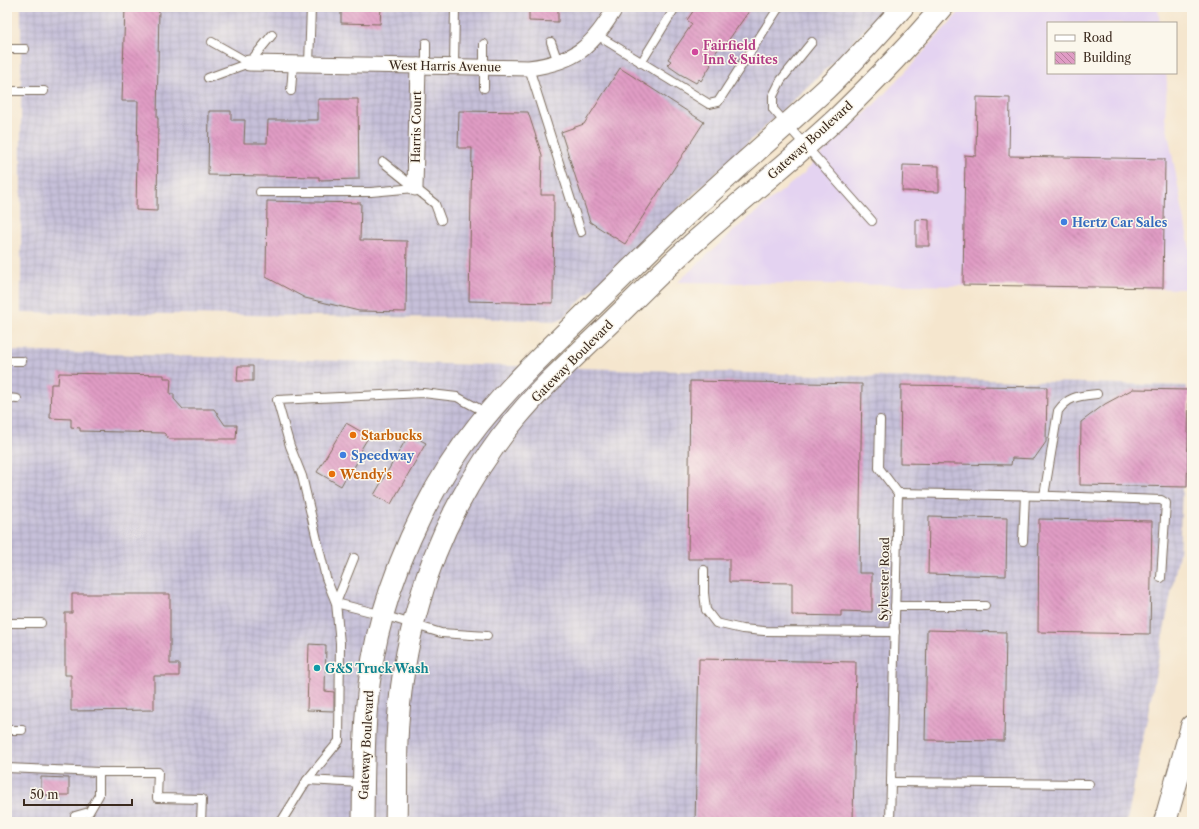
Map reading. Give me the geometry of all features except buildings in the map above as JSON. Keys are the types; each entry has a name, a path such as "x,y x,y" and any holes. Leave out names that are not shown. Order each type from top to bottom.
{"highway":[{"path":"1165,822 1192,726"}],"main road":[{"name":"Gateway Boulevard","path":"363,822 364,726 371,668 383,615 408,546 445,473 488,414 522,376 679,221 827,88 869,45 903,7"},
{"name":"Gateway Boulevard","path":"396,822 397,737 407,651 413,625 426,580 440,543 454,513 483,464 517,417 544,388 670,264 782,165 806,146 845,110 916,38 942,7"}],"street":[{"name":"West Harris Avenue","path":"249,63 529,68 550,65 571,57 589,45 597,35 613,8"},
{"name":"Harris Court","path":"415,188 422,66"}],"lane":[{"path":"310,64 311,7"},
{"path":"454,66 455,7"},
{"path":"597,35 709,104 718,102 778,7"},
{"path":"641,62 673,10"},
{"path":"208,78 249,63 272,36"},
{"path":"212,42 249,63"},
{"path":"551,42 558,62"},
{"path":"812,42 781,80 773,96 773,109 872,220"},
{"path":"422,66 426,43"},
{"path":"484,44 484,88"},
{"path":"7,49 25,49"},
{"path":"291,90 293,64"},
{"path":"529,68 580,232"},
{"path":"7,91 44,91"},
{"path":"383,162 435,204 441,220"},
{"path":"260,192 371,192 415,188"},
{"path":"7,361 22,361"},
{"path":"281,822 307,780 339,741 340,644 336,603 326,578 302,476 290,446 278,400 423,393 457,397 488,414"},
{"path":"1044,496 1058,411 1063,404 1077,396 1097,394"},
{"path":"7,398 17,399"},
{"path":"880,420 879,468 898,493 1161,500 1166,504 1161,578"},
{"name":"Sylvester Road","path":"890,822 898,493"},
{"path":"1023,541 1025,496"},
{"path":"336,603 354,558"},
{"path":"704,570 706,610 716,623 742,629 764,631 894,632"},
{"path":"336,603 383,615 441,634 487,636"},
{"path":"895,606 985,606"},
{"path":"7,623 41,623"},
{"path":"7,730 22,730"},
{"path":"7,768 99,772 158,772 156,798 202,799 201,822"},
{"path":"76,816 89,812 99,795 99,772"},
{"path":"307,780 363,783"},
{"path":"891,782 1090,784"}],"shaded area":[{"path":"21,7 885,7 843,53 559,321 465,318 21,312"},
{"path":"964,7 1155,7 1158,10 1160,22 1047,22 1047,74 1166,74 1165,117 1191,255 1192,289 678,282 738,227 804,173 829,146 869,110"},
{"path":"10,351 1187,386 1179,553 1127,822 7,822 7,561"}],"place":[{"name":"Fairfield Inn & Suites","path":"695,52"},
{"name":"Hertz Car Sales","path":"1064,222"},
{"name":"Starbucks","path":"353,435"},
{"name":"Speedway","path":"343,455"},
{"name":"Wendy's","path":"332,474"},
{"name":"G&S Truck Wash","path":"317,668"}]}
